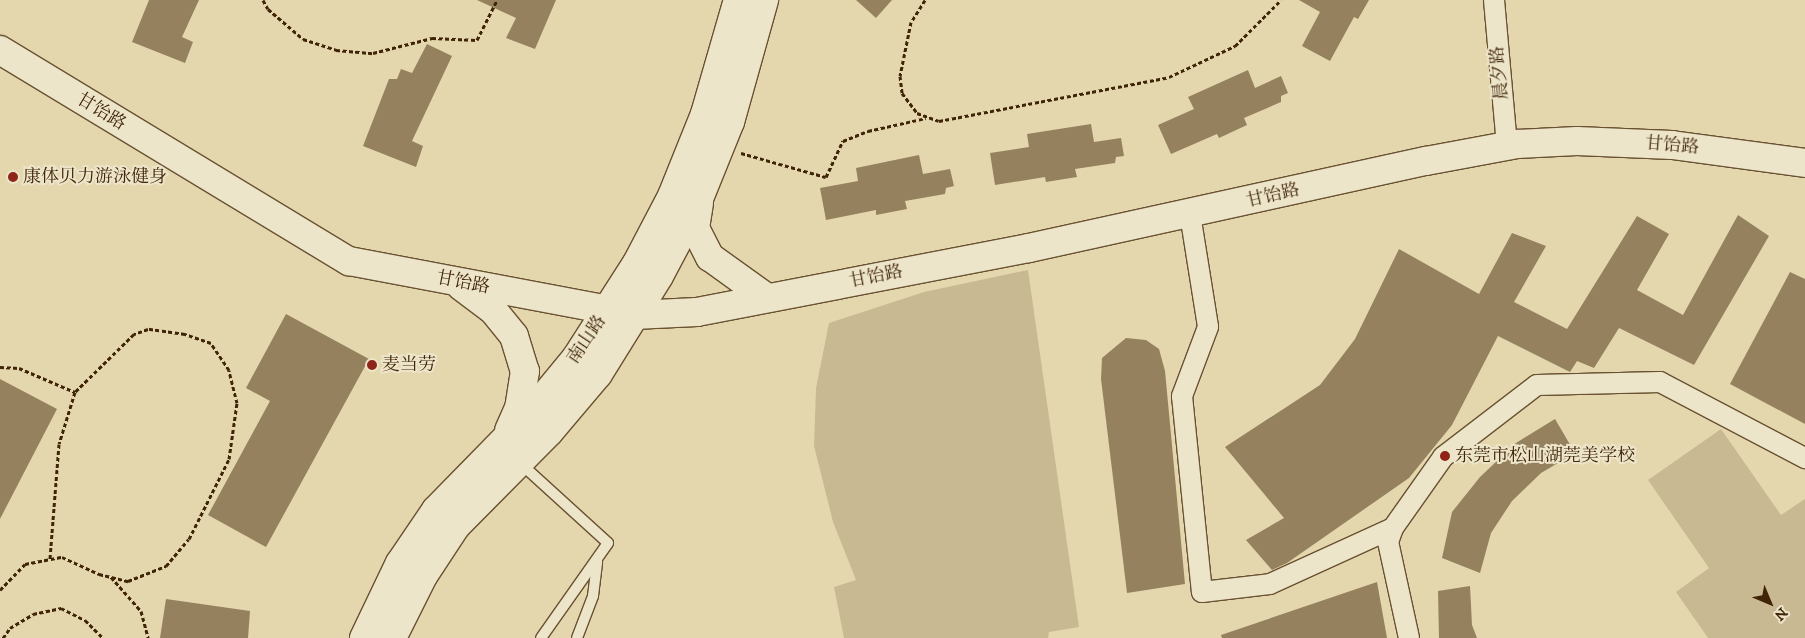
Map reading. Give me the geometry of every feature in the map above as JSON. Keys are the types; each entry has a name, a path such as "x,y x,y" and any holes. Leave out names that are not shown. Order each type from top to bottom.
{"street":[{"name":"南山路","path":"364,638 400,563 436,510 507,437 576,358 637,263 672,196 705,114 738,0"},
{"name":"南山路","path":"392,638 423,576 456,526 519,462 598,374 659,276 700,195 720,147 757,34 764,0"},
{"name":"晨夕路","path":"1494,0 1507,146"},
{"name":"甘饴路","path":"0,50 349,261 606,312 634,315 696,312 1190,214 1426,160 1507,146 1577,141 1672,145 1805,162"},
{"path":"700,195 695,228 710,257 767,298"},
{"path":"1190,214 1208,328 1182,396 1202,592 1270,584 1393,528"},
{"path":"456,282 493,310 514,336 525,371 519,408 507,437"},
{"path":"1410,638 1388,542 1393,528 1443,456 1538,385 1660,382 1805,458"}],"lane":[{"path":"519,462 608,543 541,638"},
{"path":"577,638 592,596 597,559"}],"path":[{"path":"263,0 268,9 304,39 336,50 373,53 432,38 478,40 497,0"},
{"path":"925,0 911,22 900,76 908,104 927,118 938,121 991,113 1169,77 1235,46 1281,0"},
{"path":"720,147 826,176 843,141 868,131 927,118"},
{"path":"0,590 25,564 62,557 111,577 128,581 166,566 189,539 229,459 237,403 229,370 211,343 185,334 148,329 134,334 75,392 59,444 50,559"},
{"path":"0,367 19,368 75,392"},
{"path":"111,577 141,611 148,638"},
{"path":"3,638 10,628 33,614 61,608 85,620 103,638"}],"shaded area":[{"path":"1028,270 1079,627 1049,632 1048,638 844,638 834,587 856,580 833,522 814,446 816,388 829,323 924,292"},
{"path":"1721,429 1781,515 1805,499 1805,638 1708,638 1676,592 1709,568 1648,480"}],"building":[{"path":"149,0 199,0 182,37 193,42 185,63 132,42"},
{"path":"477,0 556,0 535,49 506,38 516,18"},
{"path":"856,0 892,0 876,18"},
{"path":"1299,0 1369,0 1358,19 1354,17 1330,61 1302,46 1320,12"},
{"path":"427,44 452,56 412,141 423,146 416,167 363,146 389,79 397,79 401,69 412,73"},
{"path":"1248,70 1255,88 1281,76 1288,93 1281,96 1281,102 1244,118 1247,125 1219,138 1217,134 1171,154 1158,125 1194,109 1188,97"},
{"path":"1091,124 1094,142 1121,138 1124,156 1116,157 1115,163 1075,169 1077,177 1046,182 1045,177 995,185 990,153 1029,147 1027,134"},
{"path":"919,155 923,174 950,169 954,186 946,188 945,194 905,201 907,209 876,215 876,210 826,220 820,188 858,181 856,168"},
{"path":"1738,215 1769,236 1694,365 1619,328 1594,368 1577,361 1570,372 1498,336 1452,425 1409,478 1287,563 1272,570 1246,540 1284,518 1225,447 1320,385 1355,339 1399,249 1479,294 1512,233 1546,246 1514,302 1567,329 1637,216 1669,234 1637,290 1683,315"},
{"path":"1790,272 1805,279 1805,424 1730,384"},
{"path":"286,314 369,359 266,547 208,515 270,401 246,388"},
{"path":"1126,338 1146,340 1159,349 1165,371 1185,584 1127,593 1101,379 1102,358"},
{"path":"0,379 57,409 0,519"},
{"path":"1555,419 1575,453 1541,473 1512,501 1491,533 1480,573 1442,558 1452,512 1480,477 1516,443"},
{"path":"1377,582 1387,638 1222,638 1221,635"},
{"path":"1470,586 1472,625 1477,638 1439,638 1438,591"},
{"path":"166,599 250,611 248,638 160,638"}],"place":[{"name":"康体贝力游泳健身","path":"13,177"},
{"name":"麦当劳","path":"372,365"},
{"name":"东莞市松山湖莞美学校","path":"1445,456"}]}
